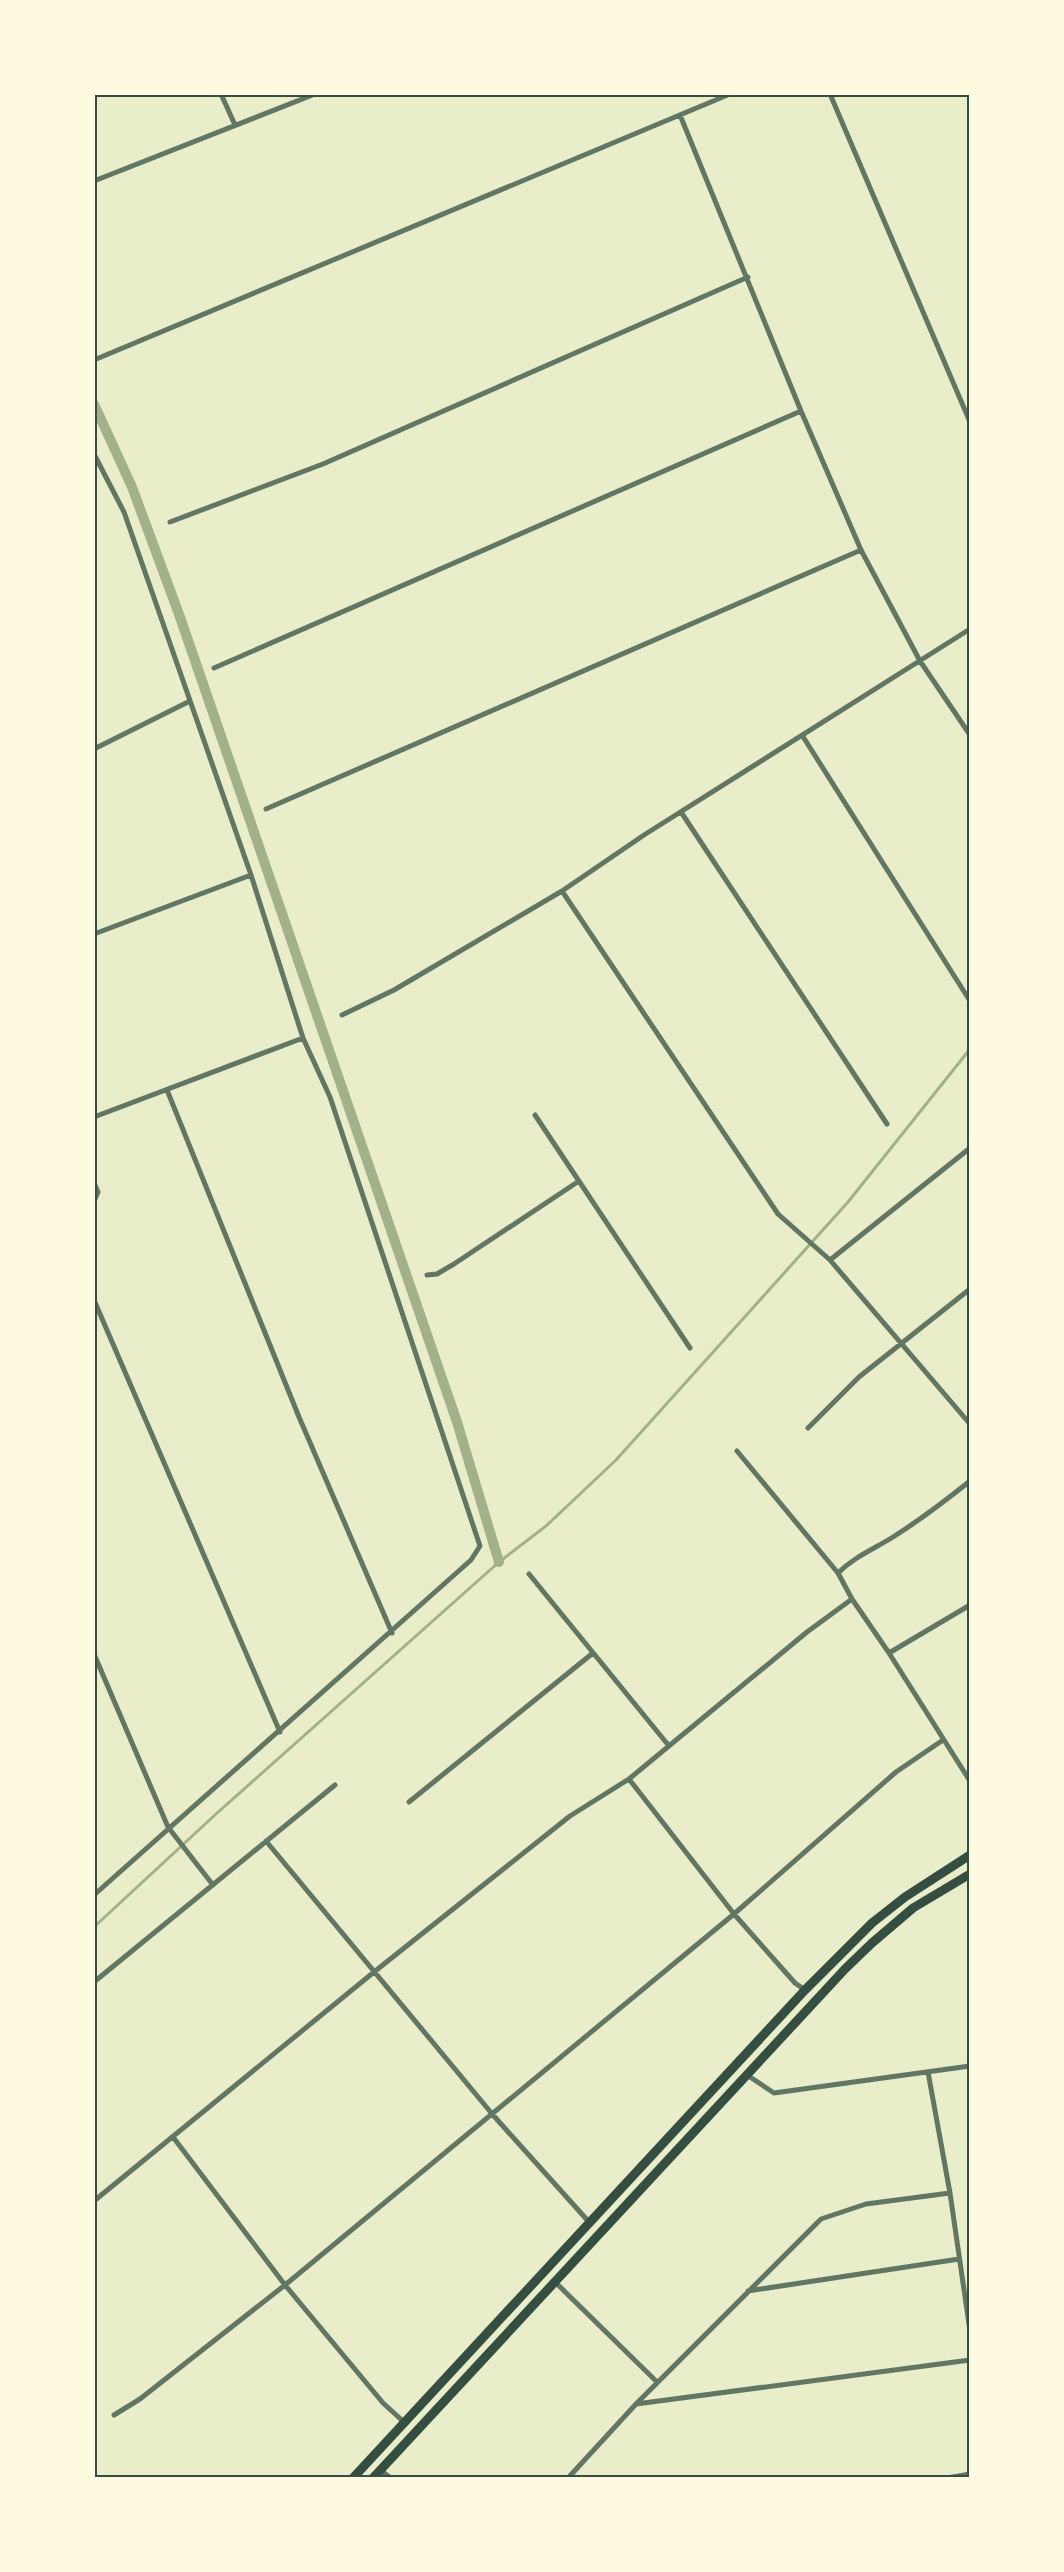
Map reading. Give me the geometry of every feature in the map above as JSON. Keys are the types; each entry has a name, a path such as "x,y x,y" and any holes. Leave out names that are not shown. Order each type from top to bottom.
{"highway":[{"path":"353,2478 805,1990 873,1923 905,1897 969,1855"},
{"path":"377,2474 797,2019 872,1942 913,1908 969,1874"}],"street":[{"path":"221,94 235,126"},
{"path":"94,181 315,94"},
{"path":"94,350 97,359 680,115 717,97 730,94"},
{"path":"830,94 969,422"},
{"path":"680,115 801,411 861,550 920,661 969,735"},
{"path":"170,522 323,464 748,277"},
{"path":"214,668 801,411"},
{"path":"94,454 124,512 188,702 250,875 303,1038 330,1097 480,1546 471,1560 392,1633 168,1827 94,1895"},
{"path":"266,809 861,550"},
{"path":"342,1015 394,990 562,891 681,812 969,629"},
{"path":"94,748 188,702"},
{"path":"802,735 969,1001"},
{"path":"681,812 887,1124"},
{"path":"94,934 250,875"},
{"path":"562,891 778,1214 830,1260 969,1424"},
{"path":"94,1117 303,1038"},
{"path":"167,1090 299,1417 392,1633"},
{"path":"535,1115 690,1348"},
{"path":"830,1260 969,1148"},
{"path":"427,1275 437,1274 454,1264 579,1181"},
{"path":"94,1183 98,1192 94,1201"},
{"path":"808,1428 859,1377 969,1289"},
{"path":"94,1300 280,1732"},
{"path":"737,1451 838,1573 852,1599 889,1653 969,1781"},
{"path":"838,1573 848,1563 893,1538 969,1482"},
{"path":"529,1574 669,1746"},
{"path":"94,2201 374,1972 570,1816 629,1779 807,1632 852,1599"},
{"path":"889,1653 969,1605"},
{"path":"409,1802 593,1653"},
{"path":"94,1654 168,1827 213,1885"},
{"path":"114,2415 140,2398 285,2285 734,1914 896,1772 943,1740"},
{"path":"629,1779 734,1914 795,1983 805,1990"},
{"path":"94,1982 334,1785"},
{"path":"266,1841 493,2115 589,2222"},
{"path":"747,2075 774,2093 969,2066"},
{"path":"928,2072 950,2193 969,2331"},
{"path":"172,2137 285,2285 383,2403 405,2423"},
{"path":"568,2478 657,2382 820,2219 866,2204 950,2193"},
{"path":"746,2291 959,2259"},
{"path":"554,2281 657,2382"},
{"path":"636,2404 969,2360"},
{"path":"377,2474 391,2478"},
{"path":"947,2478 969,2474"}],"waterway":[{"path":"94,404 132,487 180,617 457,1422 499,1562"},
{"path":"94,1927 216,1814 499,1562 546,1526 616,1460 848,1202 970,1049"}]}
